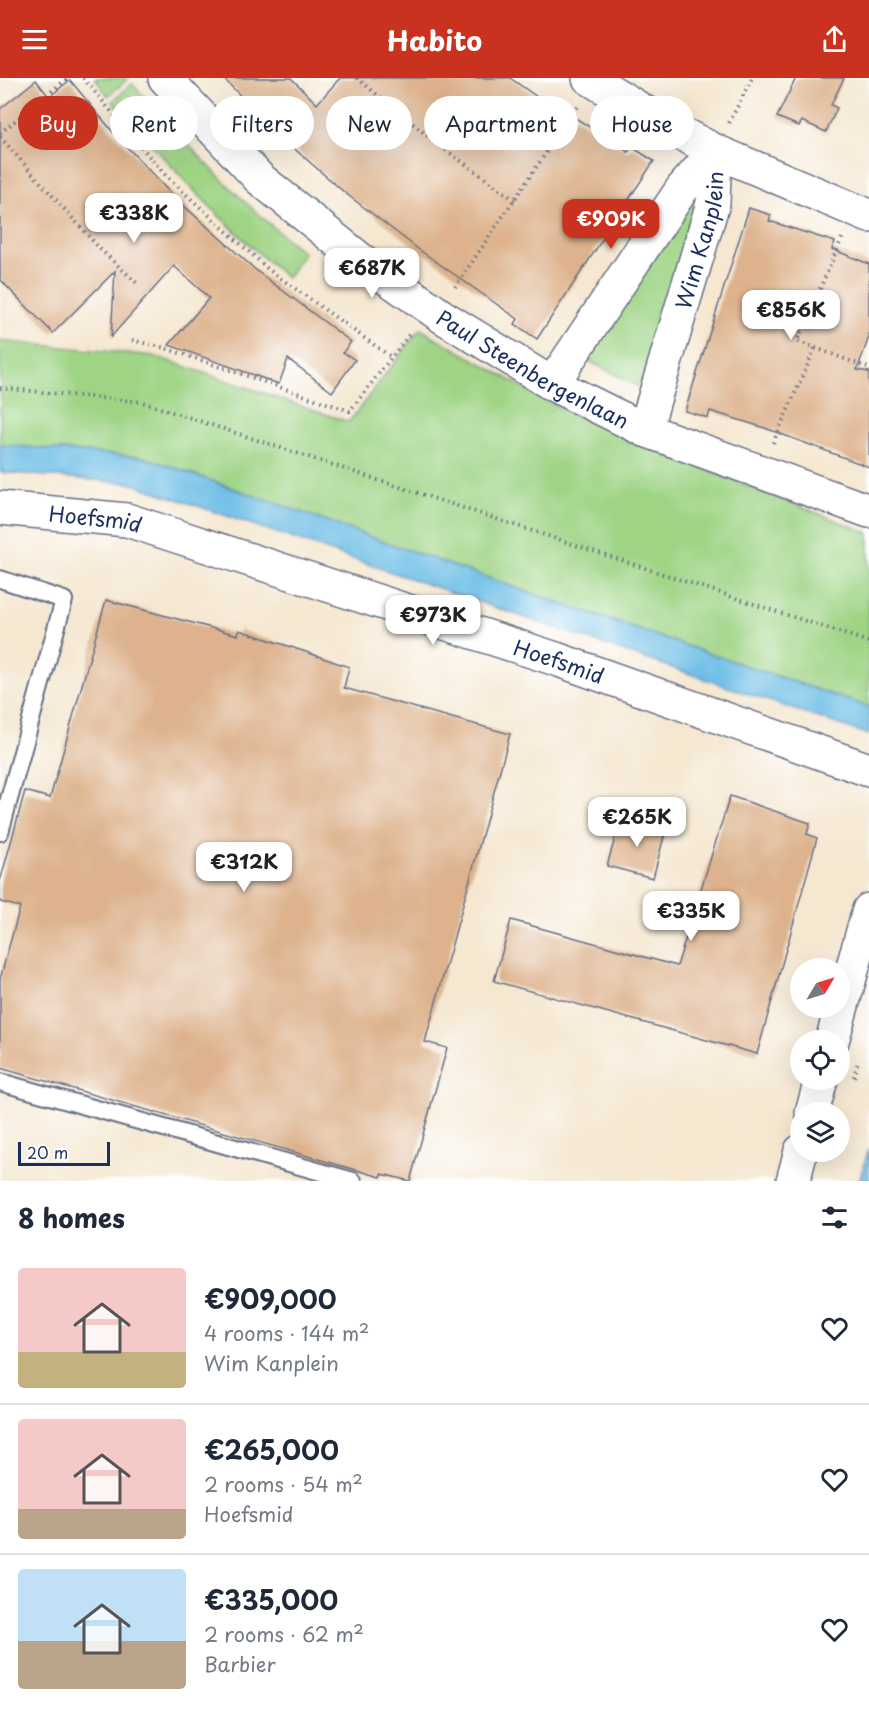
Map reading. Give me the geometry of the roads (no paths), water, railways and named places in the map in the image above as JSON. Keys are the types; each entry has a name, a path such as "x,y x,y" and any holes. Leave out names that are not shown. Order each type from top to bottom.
{"street":[{"name":"Paul Steenbergenlaan","path":"165,78 260,179 361,260 439,302 552,384 645,430 869,511"},
{"path":"584,91 669,127 715,151 862,213"},
{"name":"Wim Kanplein","path":"552,384 682,189 715,151"},
{"name":"Wim Kanplein","path":"645,430 713,203 715,151"},
{"name":"Hoefsmid","path":"2,515 127,520 556,659 869,770"},
{"path":"835,1030 869,910"},
{"path":"792,1181 798,1162"}],"lane":[{"path":"0,579 64,600 0,832"},
{"path":"0,1082 353,1181"}],"water":[{"path":"0,445 144,457 556,602 869,707 869,735 130,483 0,472"},
{"path":"869,1148 869,1181 859,1181"}]}
